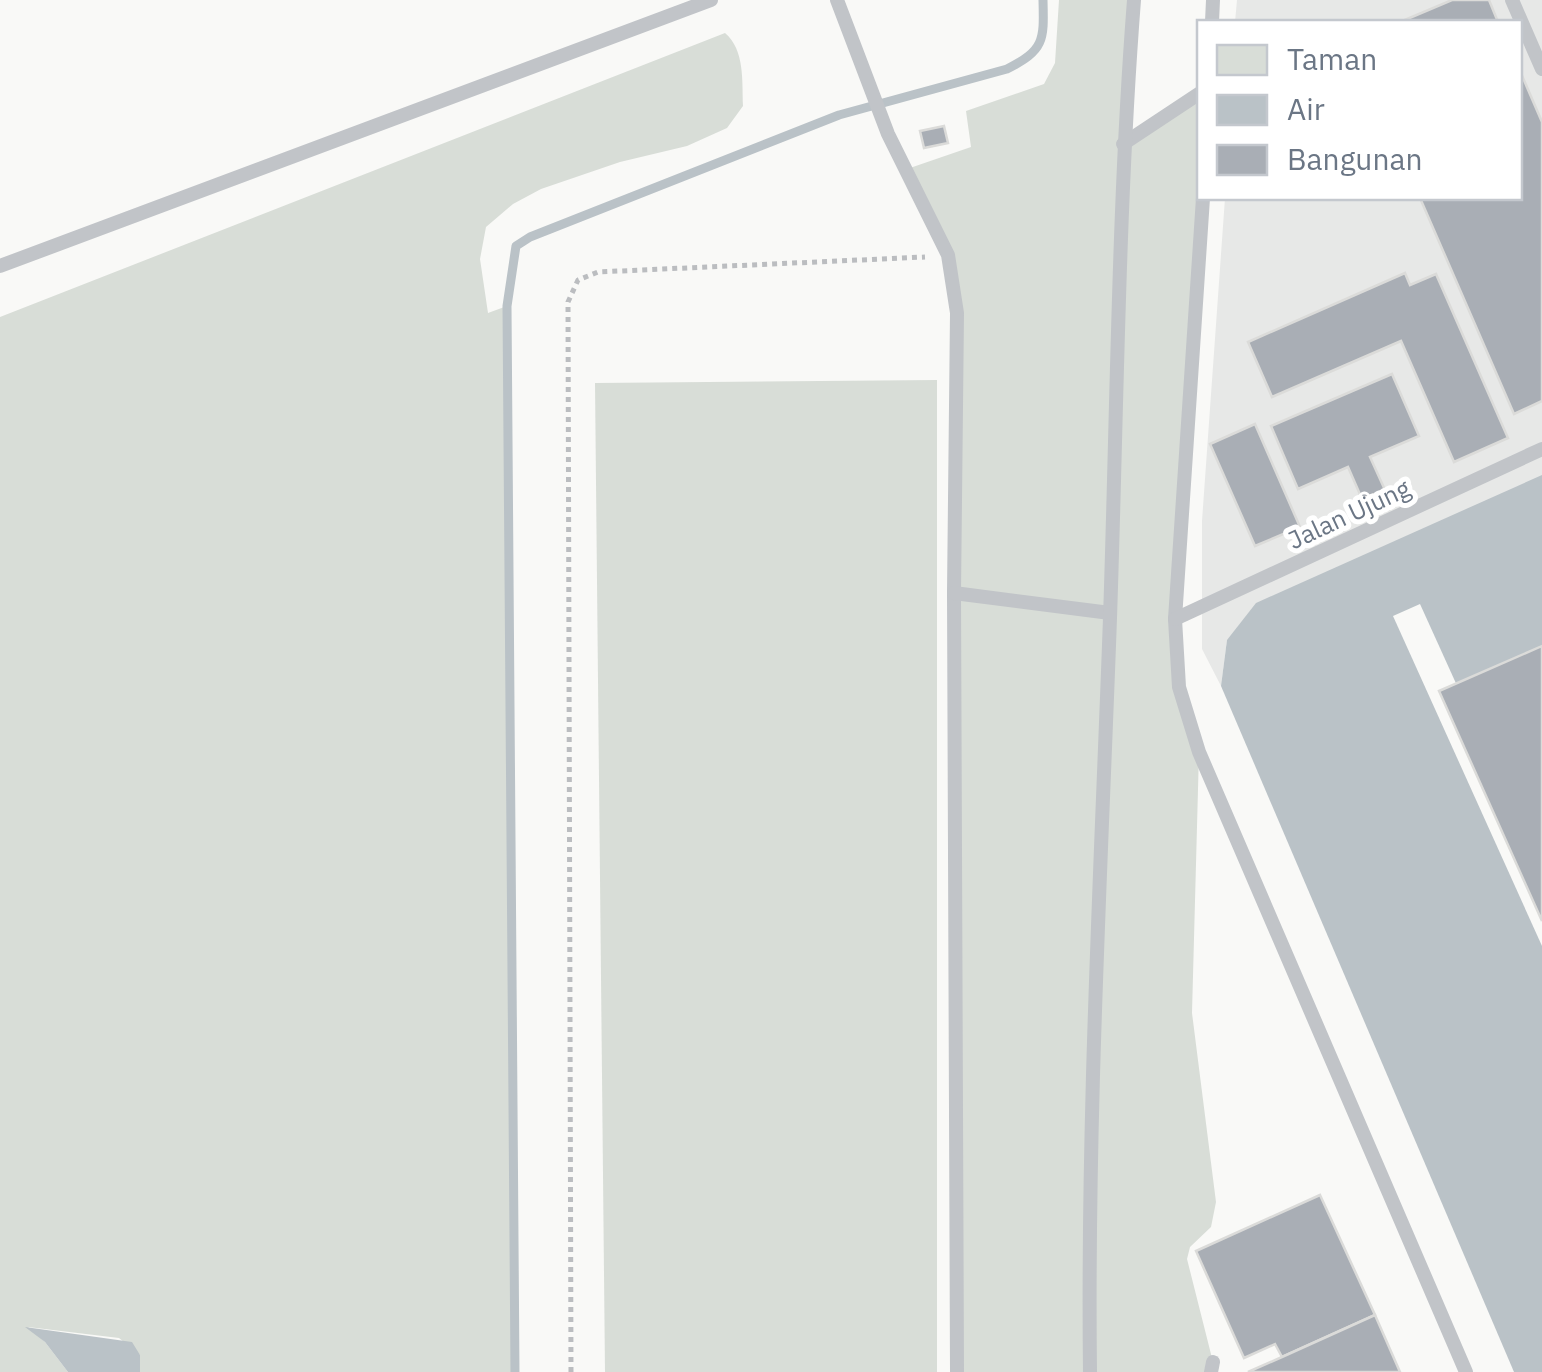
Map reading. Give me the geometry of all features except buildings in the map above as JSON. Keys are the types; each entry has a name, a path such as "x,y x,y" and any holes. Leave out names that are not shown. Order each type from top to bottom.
{"lane":[{"path":"0,266 711,0"},
{"path":"837,0 888,134 948,256 957,312 957,1372"},
{"path":"1090,1372 1088,1190 1123,144 1134,0"},
{"path":"1522,23 1542,69"},
{"path":"1123,144 1197,95"},
{"path":"1203,200 1175,619 1180,687 1199,752 1466,1372"},
{"name":"Jalan Ujung","path":"1175,619 1542,449"},
{"path":"954,593 1110,614"}],"path":[{"path":"572,1372 568,302 578,280 598,272 948,256"}],"shaded area":[{"path":"1237,0 1542,0 1542,545 1227,640 1221,686 1202,649 1202,521 1225,200 1522,200 1522,20 1235,20"}],"green space":[{"path":"1059,0 1134,0 1123,143 1197,94 1200,200 1175,619 1179,687 1199,752 1192,1013 1216,1202 1211,1227 1190,1247 1187,1259 1213,1362 1211,1372 957,1372 957,313 948,255 907,169 971,147 966,111 1044,84 1055,63"},
{"path":"725,33 739,57 743,106 727,128 687,146 620,162 541,189 513,204 486,227 480,259 488,313 507,306 515,1372 140,1372 140,1355 119,1338 28,1327 68,1372 0,1372 0,317"},
{"path":"937,380 937,1372 605,1372 595,383"}],"water":[{"path":"1542,475 1542,1372 1514,1372 1221,686 1227,640 1256,603"},
{"path":"25,1327 132,1342 140,1355 140,1372 68,1372 45,1342"}],"pier":[{"path":"1420,604 1542,873 1542,946 1393,616"}],"waterway":[{"path":"515,1372 507,306 516,246 530,237 839,115 1007,69 1029,56 1040,42 1043,0"}]}
